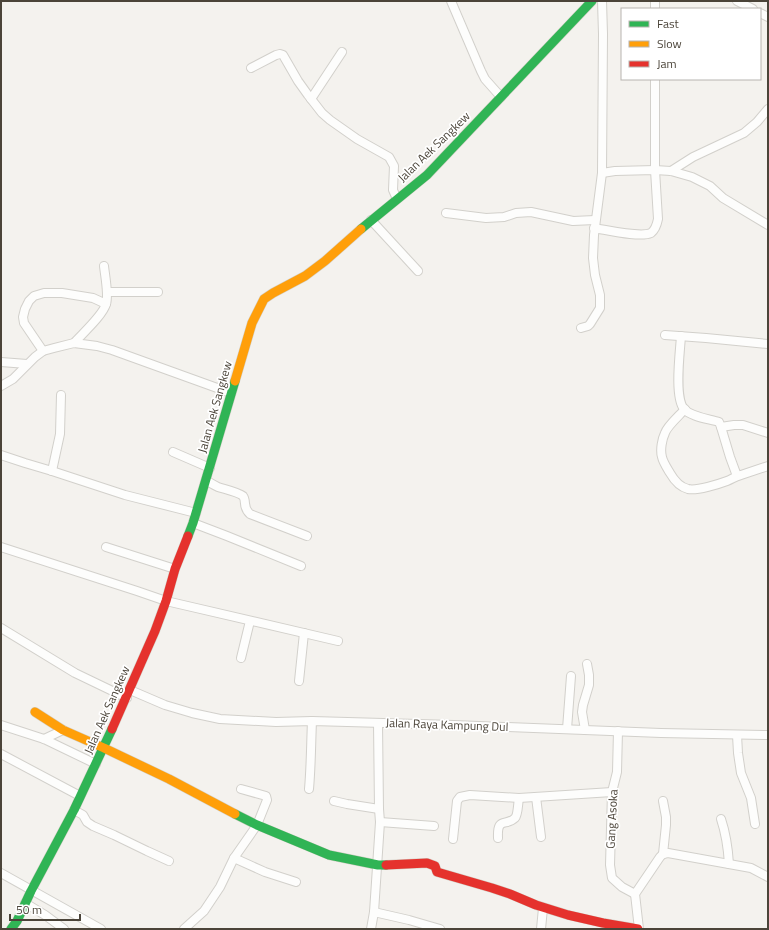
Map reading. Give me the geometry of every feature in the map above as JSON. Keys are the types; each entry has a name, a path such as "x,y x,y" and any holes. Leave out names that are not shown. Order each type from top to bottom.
{"street":[{"path":"450,1 481,71 501,97"},
{"name":"Jalan Aek Sangkew","path":"11,929 17,921 104,748 129,694 155,631 166,601 175,569 194,524 252,323 264,299 273,292 305,276 325,261 371,220 427,175 592,1"},
{"path":"581,328 590,324 600,308 600,295 593,258 595,224 602,173 602,1"},
{"path":"737,1 751,8"},
{"path":"311,99 342,52"},
{"path":"251,68 276,55 283,55 298,81 322,113 356,139 389,157 394,166 393,190 397,199"},
{"path":"446,213 486,218 504,217 516,213 531,212 595,224 631,234 652,232 656,227 658,219 655,170 655,80"},
{"path":"671,171 693,157 744,133 757,122 768,109"},
{"path":"602,173 615,171 655,170 671,171 692,177 710,186 723,198 768,225"},
{"path":"371,220 418,272"},
{"path":"74,343 101,314 106,304 107,292 104,266"},
{"path":"107,292 158,292"},
{"path":"43,352 24,323 23,317 29,301 34,296 44,293 62,293 93,298 106,304"},
{"path":"665,335 768,344"},
{"path":"680,336 678,389 681,404 689,413 719,422 737,476"},
{"path":"1,386 13,380 26,364 43,352 74,343 97,346 112,350 231,393"},
{"path":"1,362 26,364"},
{"path":"52,471 60,434 61,395"},
{"path":"685,410 665,432 661,447 661,456 674,480 689,489 698,488 728,481 737,476 768,466"},
{"path":"721,427 743,425 768,433"},
{"path":"173,452 210,468"},
{"path":"1,454 125,495 196,513"},
{"path":"206,480 243,496 245,501 244,505 250,514 306,536"},
{"path":"194,524 301,566"},
{"path":"1,547 166,601 338,641"},
{"path":"106,547 175,569"},
{"path":"242,658 250,621"},
{"name":"Jalan Raya Kampung Dul","path":"1,628 74,673 129,694 192,713 220,719 276,722 312,721 768,735"},
{"path":"299,681 304,633"},
{"path":"585,730 582,705 589,685 587,664"},
{"path":"567,729 571,676"},
{"path":"35,712 63,730 169,779 227,810 329,855 378,864 433,864 437,872 476,882 543,908 585,919 639,929 635,894 660,857 668,853 751,868 768,877"},
{"path":"309,789 312,721"},
{"path":"371,929 374,912 380,822 378,809 378,723"},
{"path":"1,725 44,739 96,764"},
{"path":"44,739 63,730"},
{"name":"Gang Asoka","path":"618,731 616,772 612,792 610,866 612,878 622,887 635,894"},
{"path":"737,735 741,773 751,798 755,824"},
{"path":"1,754 80,796"},
{"path":"184,929 204,911 220,887 234,858 257,824 267,800 266,796 241,788"},
{"path":"453,839 457,801 460,796 470,795 519,798 612,792"},
{"path":"536,797 541,837"},
{"path":"498,838 500,825 503,822 514,818 517,813 519,798"},
{"path":"334,801 378,809"},
{"path":"663,801 666,821 664,854"},
{"path":"74,810 83,815 87,822 93,826 114,834 169,861"},
{"path":"721,819 725,831 729,864"},
{"path":"380,822 434,826"},
{"path":"234,858 265,872 296,882"},
{"path":"1,874 101,929"},
{"path":"25,904 45,915 64,929"},
{"path":"541,929 543,908"},
{"path":"374,912 440,929"}],"traffic: fast":[{"path":"361,229 427,175 592,1"},
{"path":"188,536 235,381"},
{"path":"11,929 17,921 31,891 74,810 112,729"},
{"path":"235,814 257,825 329,855 378,865 386,865"}],"traffic: slow":[{"path":"235,381 252,323 264,299 305,276 325,261 361,229"},
{"path":"35,712 63,730 169,779 235,814"}],"traffic: jam":[{"path":"112,729 155,631 166,601 175,569 188,536"},
{"path":"386,865 427,863 435,866 437,872 492,888 536,905 568,915 638,929"}]}
